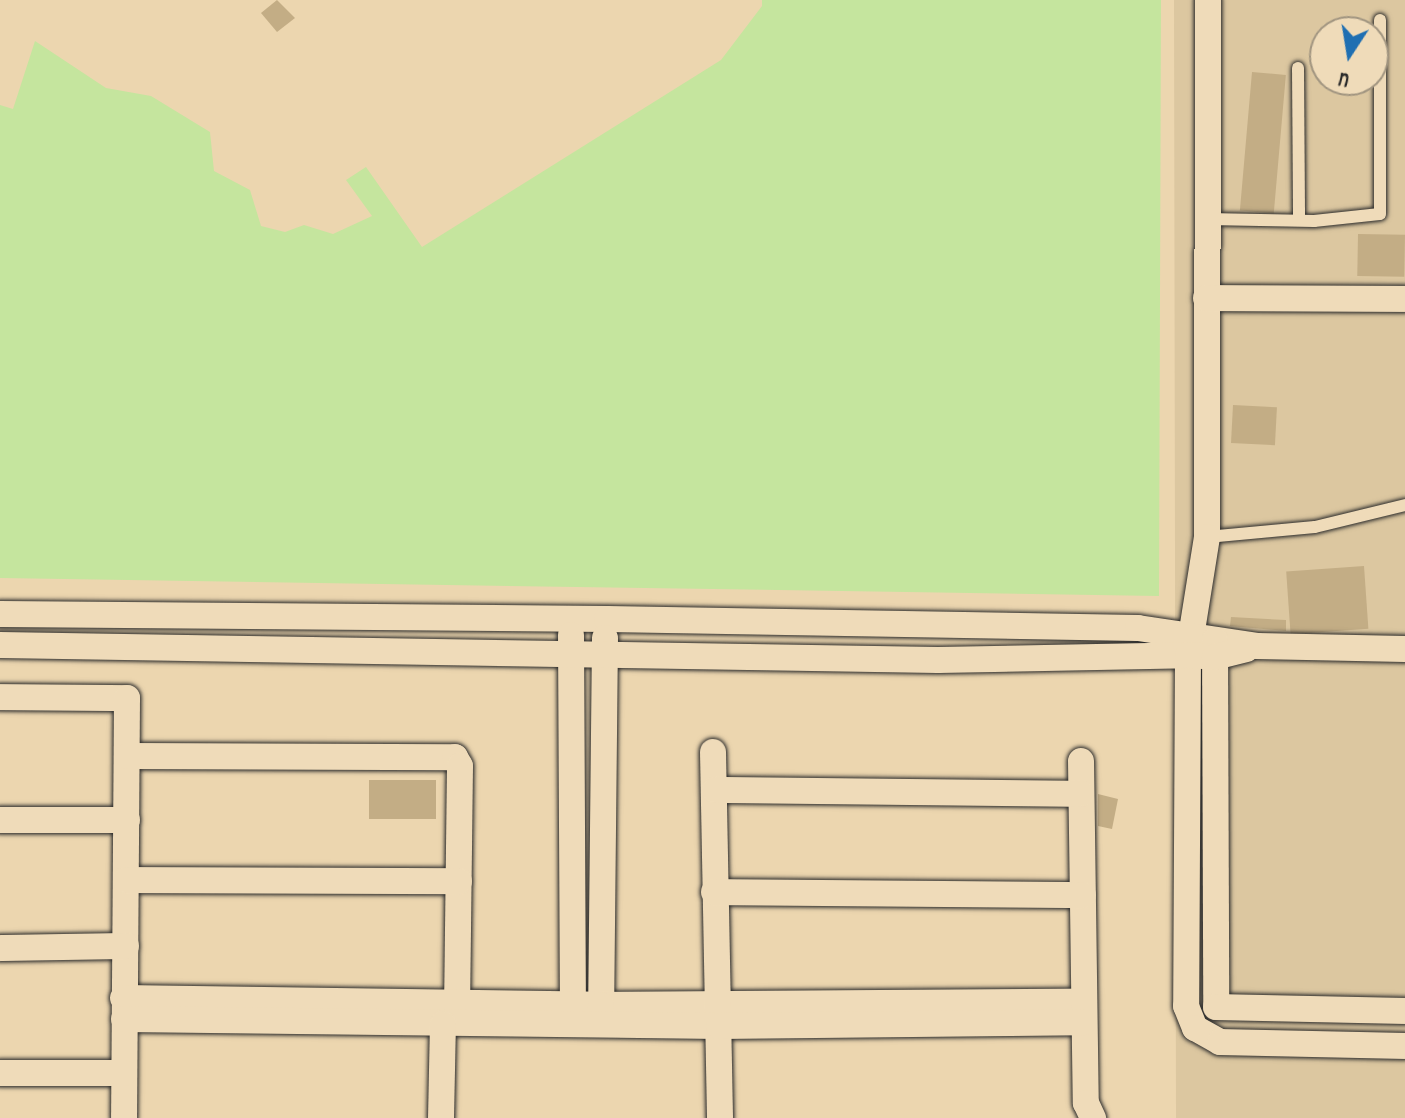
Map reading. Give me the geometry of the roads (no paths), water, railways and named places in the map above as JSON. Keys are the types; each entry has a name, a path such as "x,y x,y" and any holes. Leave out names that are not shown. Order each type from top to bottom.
{"street":[{"path":"1208,0 1207,537 1188,644 1186,1006 1195,1028 1220,1042 1405,1046"},
{"path":"1206,298 1405,299"},
{"path":"1201,582 1215,648 1216,1007 1201,1033"},
{"path":"0,614 607,619 1138,628 1188,644 1215,648 1405,649"},
{"path":"571,619 573,1015"},
{"path":"601,1015 603,654 607,619"},
{"path":"0,645 938,660 1188,644"},
{"path":"0,697 127,698 124,1118"},
{"path":"713,752 720,1118"},
{"path":"128,756 455,757 460,766 459,881 441,1118"},
{"path":"1081,761 1086,1103 1093,1118"},
{"path":"715,790 1081,794"},
{"path":"0,820 127,820"},
{"path":"126,880 459,881"},
{"path":"714,892 1083,895"},
{"path":"0,948 126,946"},
{"path":"1216,1007 1223,1010 1405,1011"},
{"path":"124,1009 573,1015 1084,1012"},
{"path":"0,1073 124,1073"}],"lane":[{"path":"1298,68 1299,220"},
{"path":"1207,219 1299,220 1378,215 1382,211 1381,96"},
{"path":"1207,537 1315,527 1405,505"}]}
